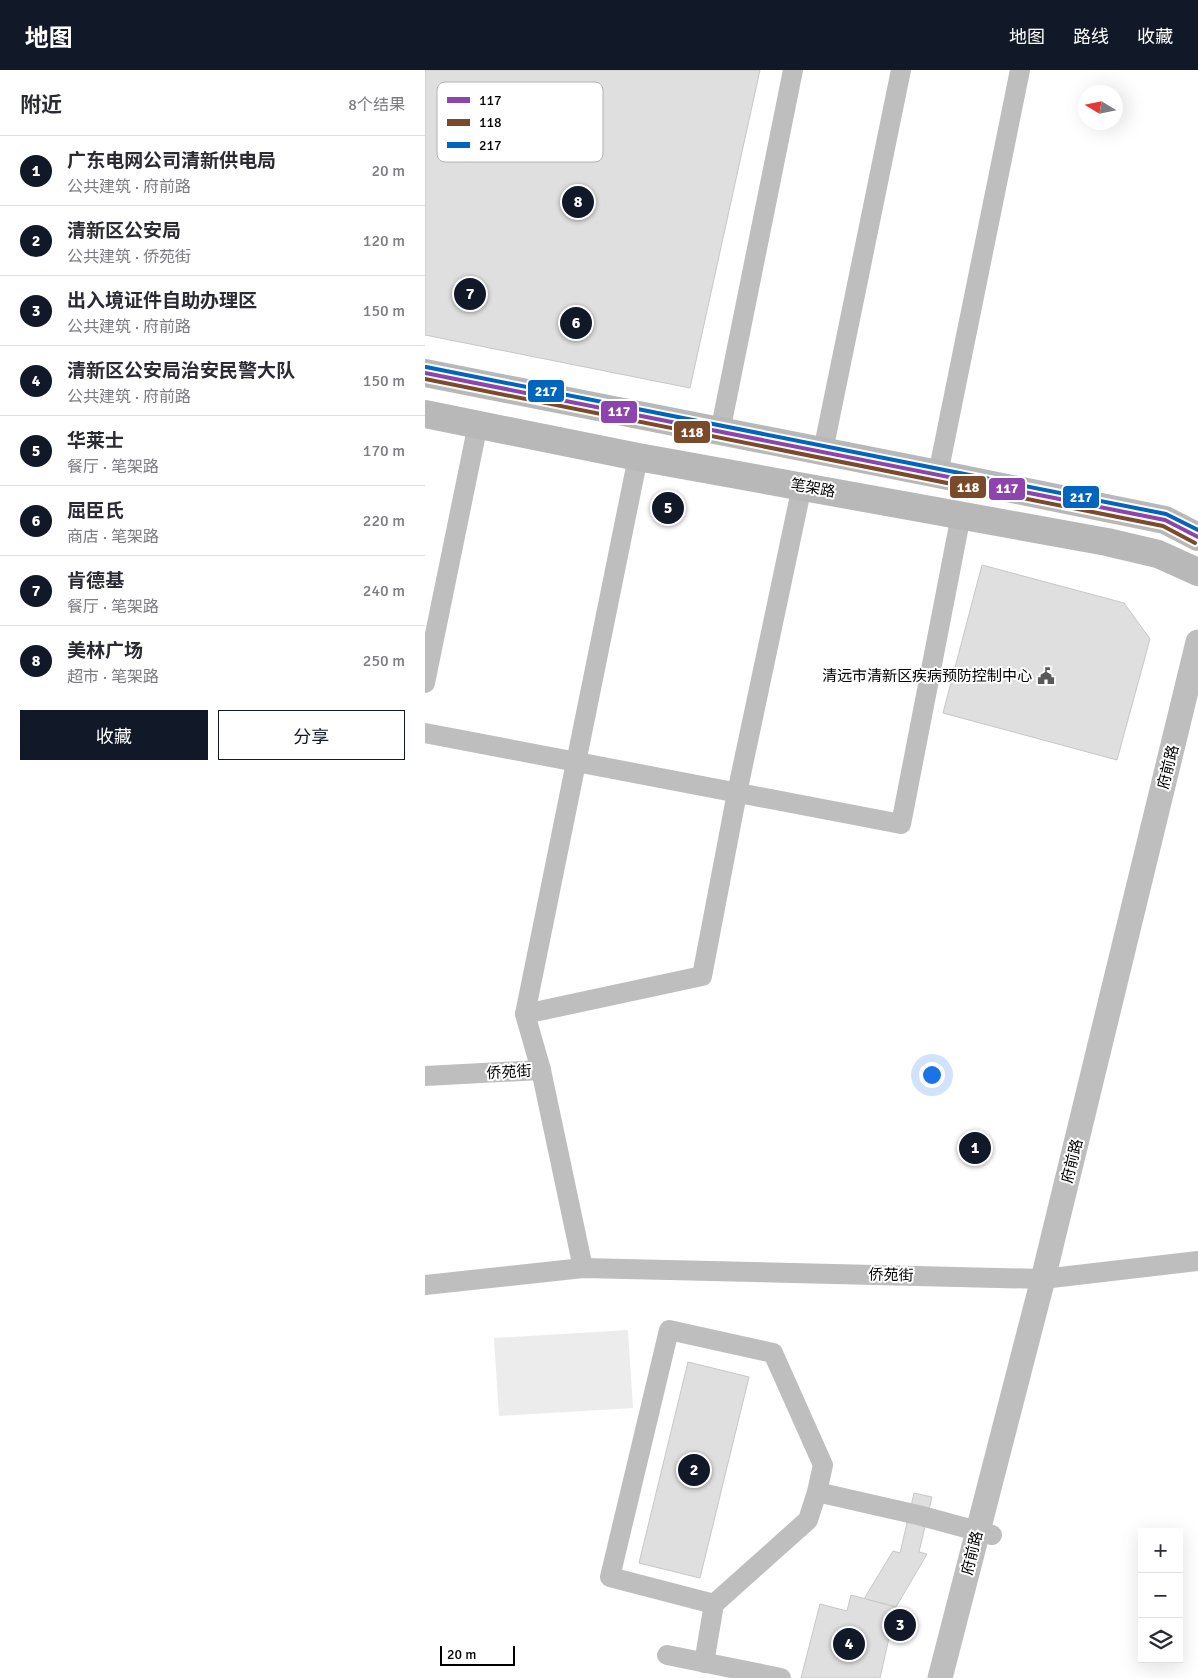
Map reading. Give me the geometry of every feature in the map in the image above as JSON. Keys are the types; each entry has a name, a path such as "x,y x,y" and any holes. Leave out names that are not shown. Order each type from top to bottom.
{"main road":[{"path":"425,373 1165,520 1198,537"},
{"name":"笔架路","path":"425,414 637,456 1115,544 1158,554 1198,572"}],"street":[{"path":"720,432 793,70"},
{"path":"823,451 901,70"},
{"path":"938,474 1019,70"},
{"path":"425,683 478,424"},
{"path":"541,1070 525,1014 637,456"},
{"path":"525,1014 702,976 737,793 802,486"},
{"path":"425,733 901,824 961,515"},
{"name":"府前路","path":"1050,1278 1198,642"},
{"name":"府前路","path":"955,1678 985,1532 1198,699"},
{"name":"侨苑街","path":"425,1076 541,1070 583,1268"},
{"name":"侨苑街","path":"425,1285 583,1268 1050,1278 1198,1260"},
{"path":"704,1663 714,1604 808,1520 823,1465 773,1353 669,1330 610,1577 714,1604"},
{"path":"817,1492 985,1532"},
{"name":"府前路","path":"940,1678 985,1532"},
{"path":"667,1655 781,1678"}],"shaded area":[{"path":"628,1330 633,1408 499,1416 494,1338"}],"building":[{"path":"425,70 760,70 690,388 425,335"},
{"name":"清远市清新区疾病预防控制中心","path":"982,565 1124,603 1150,639 1117,760 943,713"},
{"path":"688,1362 749,1377 700,1578 639,1563"},
{"path":"914,1493 932,1497 919,1552 927,1554 896,1607 864,1599 893,1551 900,1553"},
{"path":"851,1595 896,1607 880,1678 801,1678 820,1604 847,1611"}],"transit line":[{"name":"217","path":"426,367 1166,514 1198,530"},
{"name":"117","path":"425,373 1165,520 1198,537"},
{"name":"118","path":"425,379 1163,526 1195,543"}],"place":[{"name":"美林广场","path":"578,202"},
{"name":"肯德基","path":"470,294"},
{"name":"屈臣氏","path":"576,323"},
{"name":"华莱士","path":"668,508"},
{"name":"清远市清新区疾病预防控制中心","path":"1046,676"},
{"name":"广东电网公司清新供电局","path":"975,1148"},
{"name":"清新区公安局","path":"694,1470"},
{"name":"出入境证件自助办理区","path":"900,1625"},
{"name":"清新区公安局治安民警大队","path":"849,1644"}]}
